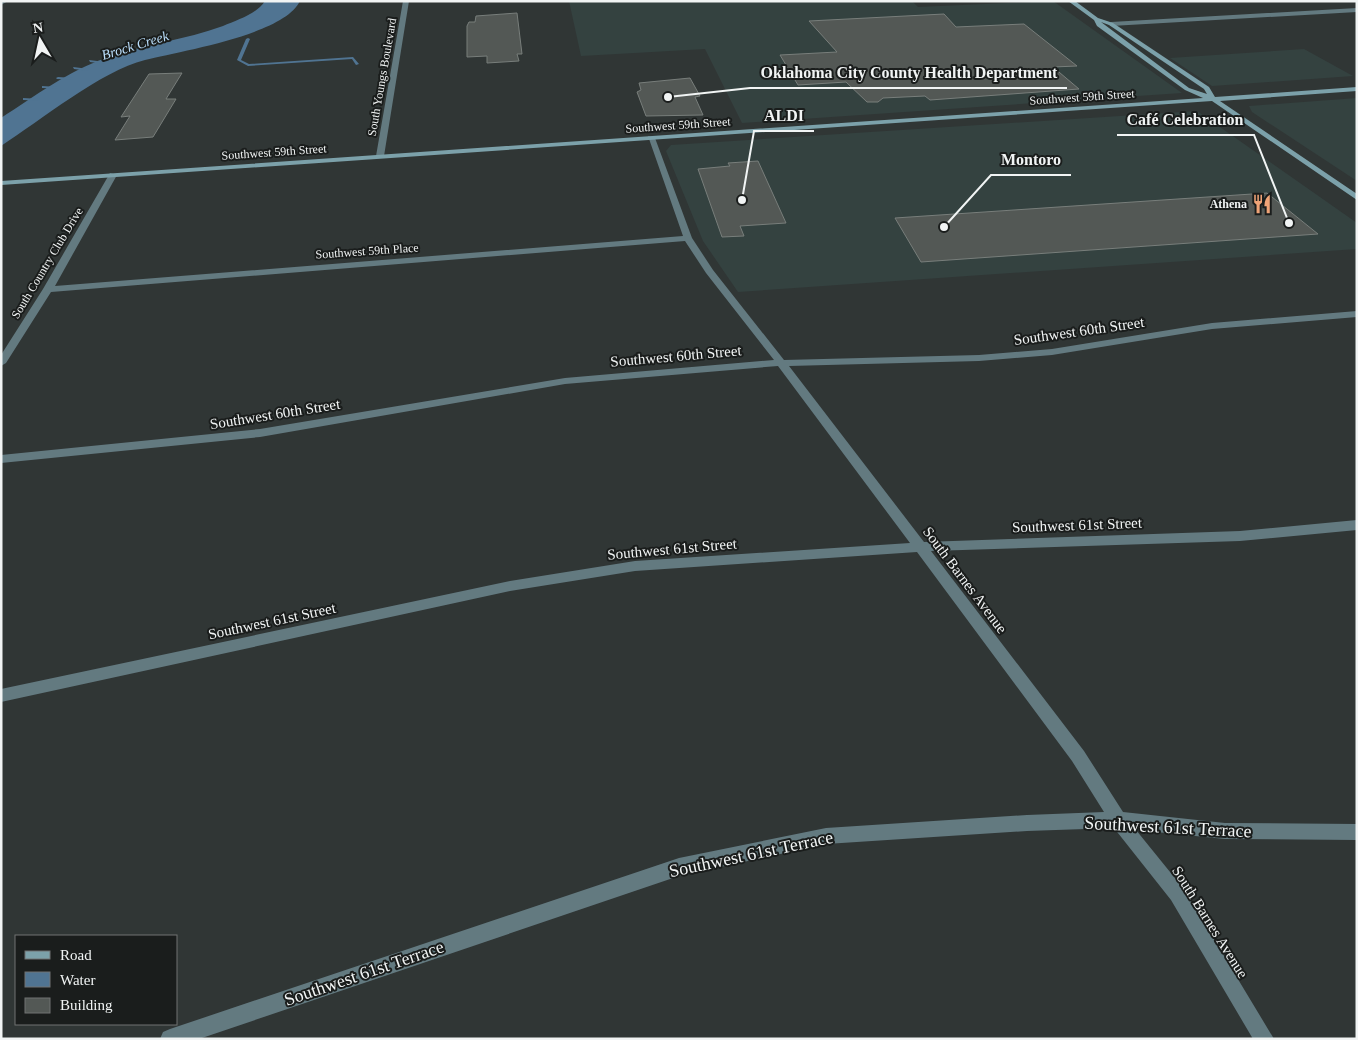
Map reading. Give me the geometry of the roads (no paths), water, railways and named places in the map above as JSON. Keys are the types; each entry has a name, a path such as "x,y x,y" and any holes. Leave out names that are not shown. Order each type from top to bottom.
{"main road":[{"path":"1071,1 1096,19 1111,24 1207,88 1213,99"},
{"path":"1096,19 1099,25 1186,89 1213,99 1357,198"},
{"name":"Southwest 59th Street","path":"1,183 1357,89"}],"street":[{"name":"South Youngs Boulevard","path":"380,156 406,1"},
{"path":"1111,24 1357,10"},
{"name":"South Barnes Avenue","path":"651,138 688,238 709,272 781,363 1078,756 1118,820 1177,894 1264,1039"},
{"name":"South Country Club Drive","path":"1,363 48,289 113,175"},
{"name":"Southwest 59th Place","path":"48,289 688,238"},
{"name":"Southwest 60th Street","path":"1,459 260,433 565,381 781,363 979,358 1052,352 1212,326 1357,314"},
{"name":"Southwest 61st Street","path":"1,696 510,586 635,566 919,547 1240,536 1357,525"},
{"name":"Southwest 61st Terrace","path":"170,1039 679,867 826,836 1118,820 1225,831 1357,832"}],"water":[{"name":"Brock Creek","path":"265,1 300,1 290,13 274,23 253,32 230,40 145,60 110,74 72,97 1,146 1,118 65,77 92,63 121,53 223,26 252,13"}],"waterway":[{"path":"248,39 239,60 248,65 353,58 357,64"},
{"path":"90,61 105,63"},
{"path":"74,68 89,70"},
{"path":"58,78 73,79"},
{"path":"43,87 58,88"},
{"path":"24,99 40,100"}],"place":[{"name":"Oklahoma City County Health Department","path":"668,97"},
{"name":"ALDI","path":"742,200"},
{"name":"Athena","path":"1262,204"},
{"name":"Café Celebration","path":"1289,223"},
{"name":"Montoro","path":"944,227"}]}
